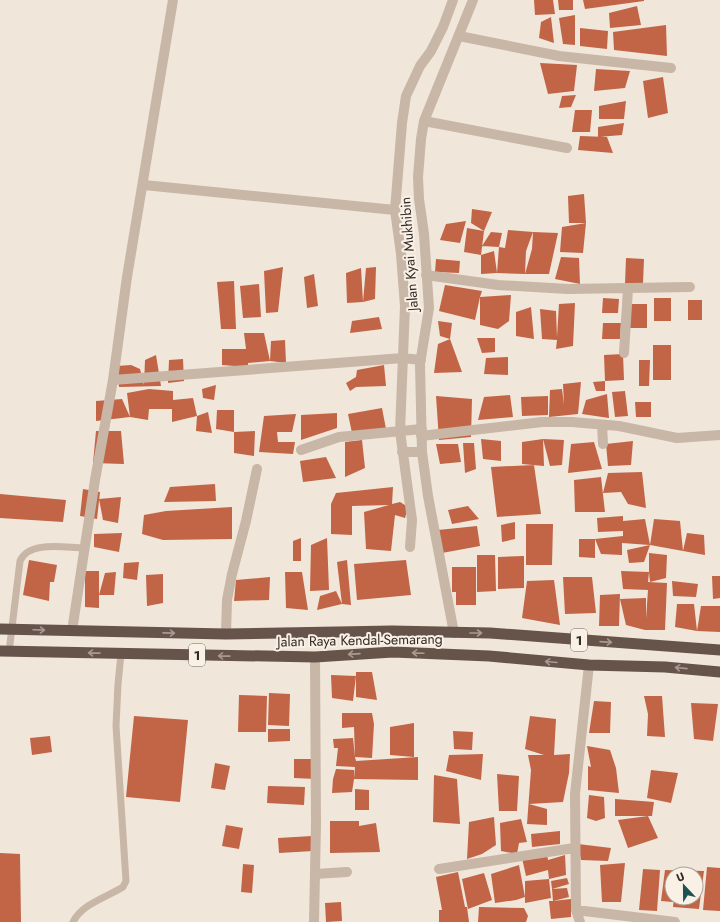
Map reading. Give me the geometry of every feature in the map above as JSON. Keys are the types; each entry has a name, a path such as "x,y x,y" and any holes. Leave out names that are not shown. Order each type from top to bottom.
{"highway":[{"name":"Jalan Raya Kendal-Semarang","path":"0,629 226,634 392,631 490,633 720,650"},
{"name":"Jalan Raya Kendal-Semarang","path":"5,651 315,657 393,652 444,654 588,665 664,667 720,672"}],"street":[{"path":"72,631 84,548 113,380 127,277 144,185 173,0"},
{"path":"410,547 412,520 400,431 404,281 395,210 402,123 406,96 420,66 431,51 443,27 453,0"},
{"name":"Jalan Kyai Mukhibin","path":"454,633 420,452 422,433 421,360 429,308 424,234 419,198 418,177 424,121 473,0"},
{"path":"459,36 566,57 671,68"},
{"path":"424,121 567,148"},
{"path":"144,185 395,210"},
{"path":"426,275 498,285 568,289 628,290 690,287"},
{"path":"624,353 628,290"},
{"path":"113,380 403,358 421,360"},
{"path":"301,450 339,437 400,431 422,433 542,422 602,425 677,438 720,435"},
{"path":"602,425 603,444"},
{"path":"402,452 420,452"},
{"path":"226,634 227,600 257,469"},
{"path":"314,922 315,657"},
{"path":"580,922 576,910 574,848 575,794 588,665"},
{"path":"439,868 574,848"},
{"path":"315,874 347,872"},
{"path":"576,910 675,922"}],"lane":[{"path":"5,651 12,629 20,562 23,556 29,551 40,548 84,548"},
{"path":"73,922 76,916 84,909 123,887 126,881 116,726 121,654"}],"building":[{"path":"534,0 553,0 555,14 535,15"},
{"path":"558,0 573,0 573,10 559,10"},
{"path":"583,0 644,0 644,1 585,9"},
{"path":"637,6 641,25 610,28 609,13"},
{"path":"575,15 575,45 563,44 559,18"},
{"path":"551,17 554,43 539,38 541,22"},
{"path":"666,25 667,56 614,50 613,32"},
{"path":"580,28 608,31 607,49 580,46"},
{"path":"540,63 577,65 574,91 548,94"},
{"path":"596,69 630,71 625,88 594,91"},
{"path":"663,77 668,113 648,118 643,81"},
{"path":"576,95 571,107 559,108 562,96"},
{"path":"626,101 624,119 599,119 599,106"},
{"path":"575,110 592,110 590,132 572,132"},
{"path":"624,123 622,135 598,137 598,127"},
{"path":"580,136 607,137 613,153 578,150"},
{"path":"584,194 586,223 569,223 568,196"},
{"path":"472,209 492,212 484,231 471,223"},
{"path":"466,221 460,243 440,240 446,224"},
{"path":"586,223 583,253 560,252 562,227"},
{"path":"467,228 484,231 481,255 464,252"},
{"path":"508,230 533,232 526,251 525,274 497,273 499,247 505,248"},
{"path":"491,232 502,233 499,247 482,246"},
{"path":"533,232 558,233 549,274 525,274 532,249"},
{"path":"494,251 497,273 481,274 481,255"},
{"path":"561,257 579,258 580,284 555,279"},
{"path":"626,258 644,259 643,284 625,284"},
{"path":"436,259 460,261 459,273 435,272"},
{"path":"283,267 278,312 266,313 264,271"},
{"path":"376,267 375,299 363,302 366,268"},
{"path":"361,268 363,302 347,303 346,273"},
{"path":"314,274 318,306 307,308 304,277"},
{"path":"234,281 236,329 221,329 217,282"},
{"path":"259,284 261,317 243,318 240,286"},
{"path":"445,285 482,291 475,320 439,311"},
{"path":"511,295 509,321 498,329 480,325 480,297"},
{"path":"603,298 619,299 618,313 602,313"},
{"path":"654,298 671,298 671,321 654,321"},
{"path":"688,300 702,300 702,320 688,320"},
{"path":"575,303 573,346 556,349 557,340 542,339 540,309 556,311 557,337 559,304"},
{"path":"629,304 647,304 647,328 629,328"},
{"path":"531,307 534,339 516,336 516,312"},
{"path":"379,317 382,329 350,333 352,321"},
{"path":"438,321 452,323 450,339 440,336"},
{"path":"603,323 621,323 620,339 602,339"},
{"path":"244,333 264,333 270,361 248,363 248,367 222,365 222,349 246,349"},
{"path":"477,338 495,338 495,352 482,353"},
{"path":"450,339 462,372 434,373 438,344"},
{"path":"285,340 286,363 270,361 271,341"},
{"path":"653,345 671,345 671,380 653,380"},
{"path":"623,354 624,380 605,381 604,355"},
{"path":"156,355 161,386 119,387 117,366 131,365 140,369 144,385 145,360"},
{"path":"508,357 508,375 484,374 486,358"},
{"path":"183,359 184,381 168,383 169,360"},
{"path":"639,360 650,360 649,386 639,386"},
{"path":"384,365 386,386 356,387 350,391 346,383 356,377 357,370"},
{"path":"605,381 605,391 596,391 593,382"},
{"path":"581,382 578,414 549,417 550,390 562,389 564,405 563,384"},
{"path":"216,385 214,400 203,398 202,389"},
{"path":"149,389 173,391 173,400 193,398 197,416 172,422 172,409 149,409 148,420 130,417 127,393"},
{"path":"625,391 628,416 615,417 612,392"},
{"path":"607,394 609,418 582,414 586,400"},
{"path":"510,395 513,417 478,420 484,397"},
{"path":"436,396 472,399 471,437 439,440"},
{"path":"548,396 548,415 522,416 521,397"},
{"path":"122,399 130,417 96,421 96,401"},
{"path":"635,402 651,402 651,417 636,417"},
{"path":"382,408 386,429 352,433 348,414"},
{"path":"217,410 234,410 234,432 216,429"},
{"path":"208,412 212,433 196,431 197,416"},
{"path":"337,413 337,428 301,440 301,415"},
{"path":"296,414 292,432 277,432 278,442 295,442 293,454 259,452 264,416"},
{"path":"96,431 121,431 124,464 93,463"},
{"path":"255,431 254,456 234,453 234,432"},
{"path":"481,439 501,441 501,461 483,459"},
{"path":"543,439 564,440 562,465 550,466"},
{"path":"543,439 544,466 522,464 522,442"},
{"path":"362,440 365,468 345,477 345,442"},
{"path":"633,441 631,465 608,466 606,444"},
{"path":"594,442 602,469 568,473 571,444"},
{"path":"463,443 474,443 476,469 465,473"},
{"path":"436,444 458,444 461,462 440,464"},
{"path":"326,457 336,478 303,482 300,461"},
{"path":"534,465 541,514 497,517 491,467"},
{"path":"642,472 646,508 628,504 621,492 603,493 608,473"},
{"path":"601,477 605,512 575,512 574,480"},
{"path":"215,484 216,501 164,502 170,487"},
{"path":"393,487 392,504 400,502 408,507 405,518 395,515 391,551 366,549 364,512 389,505 352,506 352,535 331,534 331,504 336,493"},
{"path":"83,489 100,492 97,519 80,516"},
{"path":"0,494 66,500 63,522 0,518"},
{"path":"121,497 118,523 103,520 99,499"},
{"path":"468,506 479,519 452,524 448,510"},
{"path":"232,507 232,539 163,540 142,534 144,515 166,511"},
{"path":"623,516 623,521 645,519 650,545 622,543 622,555 601,554 595,539 623,536 623,531 598,532 597,518"},
{"path":"654,519 680,521 683,551 650,545"},
{"path":"515,522 515,539 502,542 501,525"},
{"path":"526,524 553,524 552,565 526,565"},
{"path":"477,526 480,546 442,553 438,530"},
{"path":"122,533 119,552 94,547 94,534"},
{"path":"687,533 704,535 705,555 683,551"},
{"path":"301,538 301,561 293,561 293,541"},
{"path":"327,538 329,590 310,591 311,545"},
{"path":"579,539 595,539 595,558 579,557"},
{"path":"650,545 644,562 629,563 627,550"},
{"path":"649,553 667,555 666,578 650,582"},
{"path":"477,555 495,555 496,591 477,592"},
{"path":"524,556 524,588 498,589 498,557"},
{"path":"29,560 57,565 54,582 50,582 49,601 23,595"},
{"path":"347,560 351,605 342,604 337,562"},
{"path":"406,560 411,595 357,600 354,564"},
{"path":"139,562 137,580 123,578 124,563"},
{"path":"452,567 476,567 476,605 456,605 456,592 452,592"},
{"path":"85,571 99,571 99,608 85,607"},
{"path":"621,571 649,572 648,582 667,583 665,630 645,630 626,625 620,599 646,598 646,619 648,590 623,589"},
{"path":"116,572 114,595 99,595 105,573"},
{"path":"285,572 302,572 308,610 286,608"},
{"path":"163,574 163,603 147,606 146,575"},
{"path":"712,576 720,576 720,598 713,599"},
{"path":"270,577 269,600 234,601 236,580"},
{"path":"563,577 592,577 596,613 565,614"},
{"path":"554,580 560,625 522,618 527,581"},
{"path":"672,581 698,584 696,597 673,596"},
{"path":"336,591 342,604 317,610 320,596"},
{"path":"620,594 619,626 599,626 600,595"},
{"path":"677,604 694,604 697,631 675,627"},
{"path":"701,606 720,606 720,632 697,631"},
{"path":"356,672 372,672 377,700 356,697"},
{"path":"331,675 356,676 353,701 332,698"},
{"path":"269,693 290,694 289,726 268,725"},
{"path":"239,695 267,696 266,732 238,732"},
{"path":"644,696 662,696 665,737 647,736 648,714"},
{"path":"594,701 611,702 610,733 589,733"},
{"path":"691,703 718,704 713,741 694,739"},
{"path":"342,713 372,713 374,724 372,758 355,757 354,727 342,728"},
{"path":"134,716 188,720 180,802 126,797"},
{"path":"530,716 556,719 554,755 570,754 569,773 563,802 529,804 547,809 547,825 527,824 531,770 528,755 544,755 525,749"},
{"path":"414,723 414,757 390,755 390,727"},
{"path":"268,729 290,729 290,741 268,742"},
{"path":"453,731 473,732 472,750 454,749"},
{"path":"50,736 52,752 32,755 30,738"},
{"path":"353,738 356,761 418,757 418,780 354,779 355,767 336,766 338,748 334,748 333,739"},
{"path":"587,746 610,750 616,768 619,793 588,790 588,766 591,767"},
{"path":"483,754 481,780 446,771 449,755"},
{"path":"294,759 317,759 316,779 294,778"},
{"path":"215,763 230,766 225,790 211,788"},
{"path":"336,769 354,770 352,792 332,793 333,779"},
{"path":"651,770 678,773 671,803 647,798"},
{"path":"497,774 519,776 517,811 499,811"},
{"path":"434,775 457,779 460,824 433,822"},
{"path":"268,786 305,787 304,805 267,803"},
{"path":"355,789 369,790 369,810 355,810"},
{"path":"589,795 604,797 605,818 596,821 587,818"},
{"path":"615,799 654,802 652,816 615,816"},
{"path":"648,816 658,838 628,848 618,820"},
{"path":"494,817 496,845 482,854 467,859 469,822"},
{"path":"521,819 527,842 519,843 517,854 501,851 500,823"},
{"path":"330,821 359,821 359,826 376,823 380,852 330,853"},
{"path":"226,825 243,828 239,849 222,846"},
{"path":"560,831 560,844 532,847 531,834"},
{"path":"312,836 313,851 279,853 278,838"},
{"path":"578,844 611,848 608,861 581,860"},
{"path":"0,853 20,854 21,922 0,922"},
{"path":"547,855 548,860 565,855 566,875 549,879 548,870 526,876 522,858"},
{"path":"625,863 621,902 602,902 600,865"},
{"path":"243,864 254,865 252,893 241,892"},
{"path":"519,865 525,897 495,903 491,874"},
{"path":"707,867 720,868 720,911 703,910"},
{"path":"643,869 660,870 657,911 639,910"},
{"path":"458,872 465,907 467,907 469,922 439,922 439,910 442,910 436,877"},
{"path":"484,873 492,900 468,909 462,879"},
{"path":"567,878 569,884 552,889 551,881"},
{"path":"664,878 664,901 661,901"},
{"path":"549,879 551,898 525,903 525,881"},
{"path":"567,888 569,897 553,901 552,889"},
{"path":"571,899 571,917 551,919 549,901"},
{"path":"341,902 342,921 326,922 325,903"},
{"path":"673,906 699,906 699,909"},
{"path":"479,907 524,908 528,916 526,922 478,922"}]}
